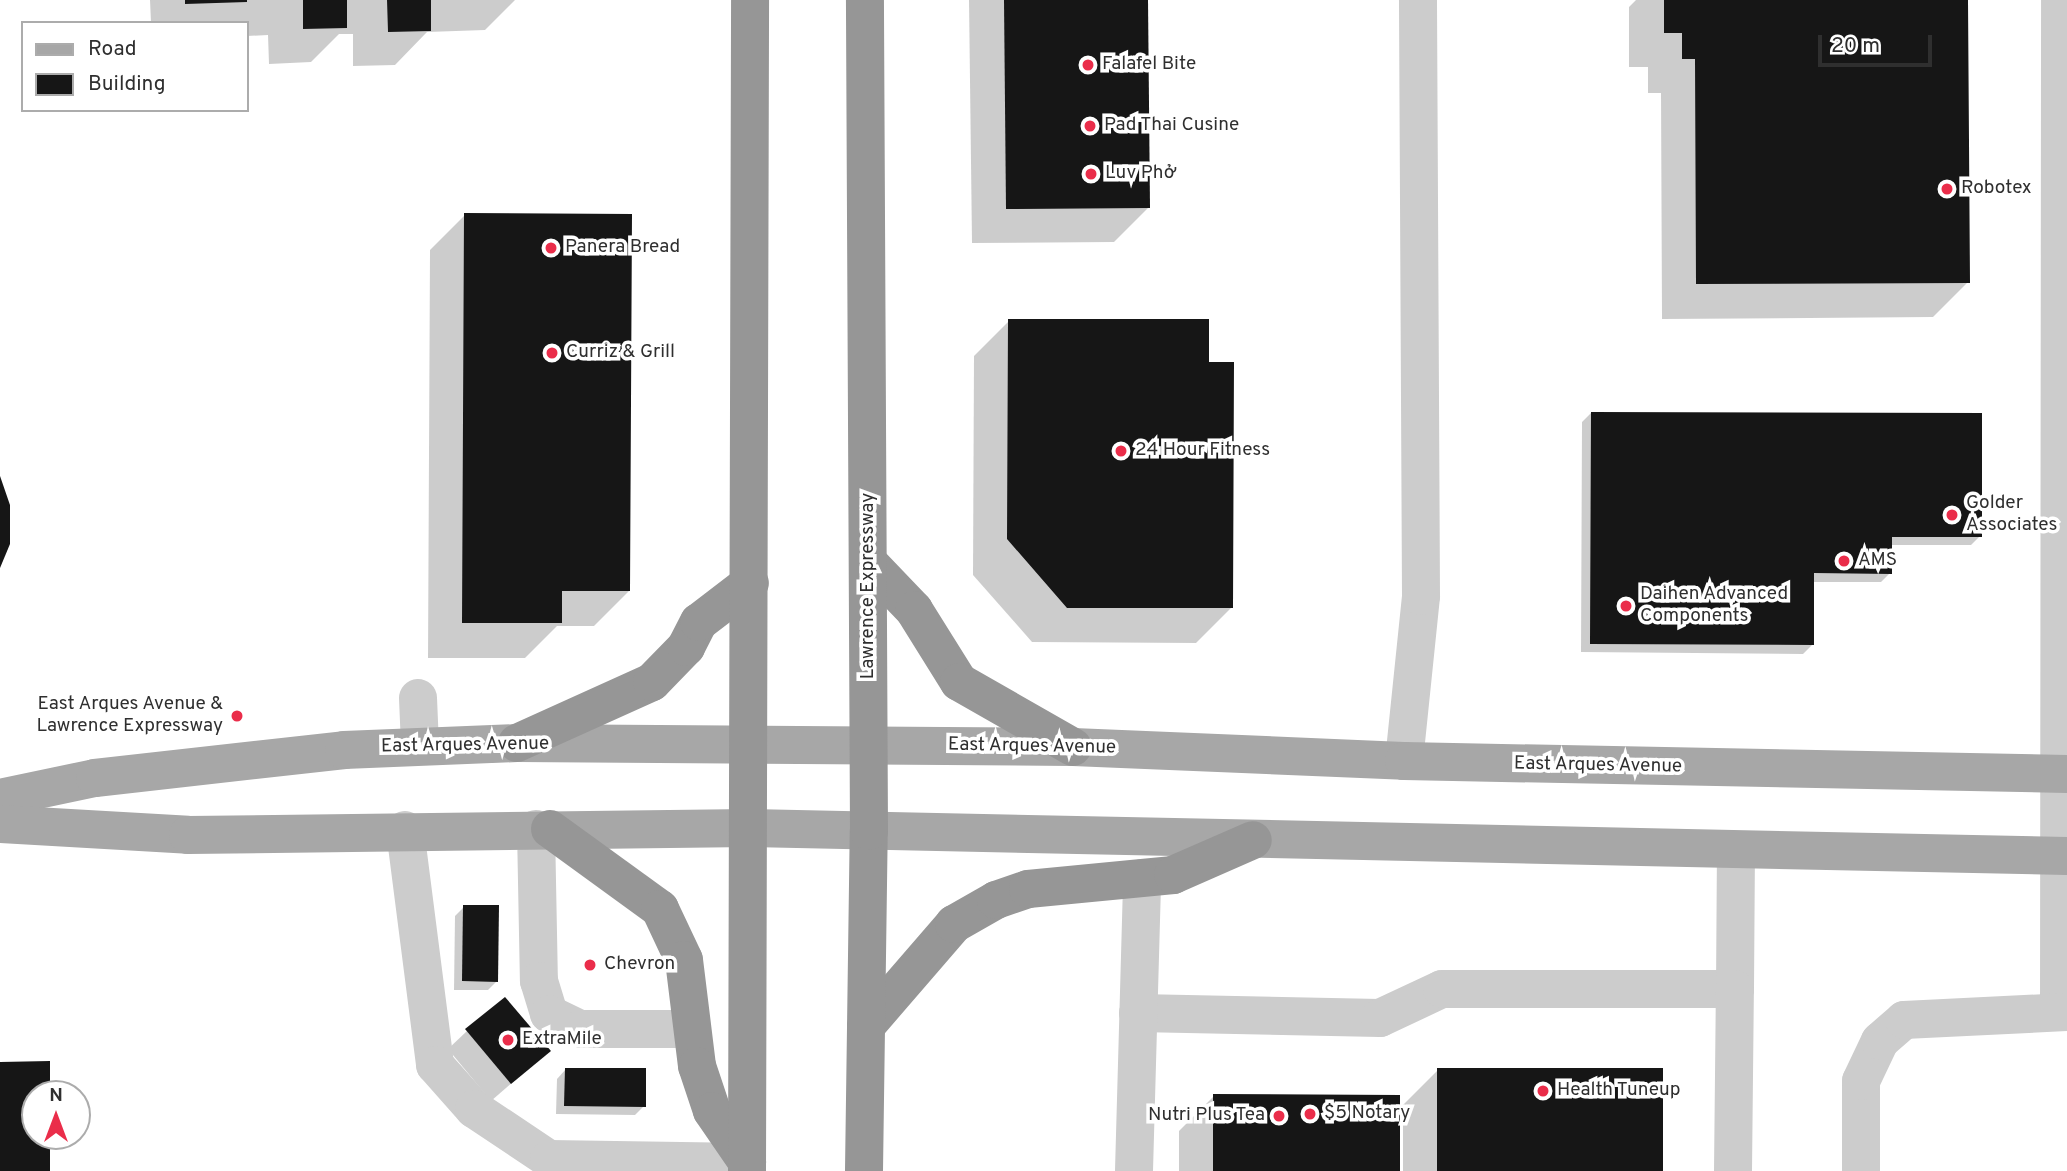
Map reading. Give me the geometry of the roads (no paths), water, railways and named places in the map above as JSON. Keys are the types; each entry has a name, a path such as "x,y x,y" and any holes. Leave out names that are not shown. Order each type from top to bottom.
{"highway":[{"path":"747,1167 751,745 750,0"},
{"name":"Lawrence Expressway","path":"864,1171 869,831 865,0"},
{"path":"867,88 892,0"},
{"path":"869,563 914,610 959,682 1073,747"},
{"path":"517,743 652,682 686,647 699,622 750,583"},
{"path":"543,829 660,909 684,960 691,1030 712,1111 747,1167"},
{"path":"866,1026 954,924 988,904 1028,889 1173,875 1253,840"}],"main road":[{"name":"East Arques Avenue","path":"0,799 95,778 420,745 517,743 1073,747 1405,761 2063,774"},
{"path":"0,824 188,835 405,830 750,828 2063,856"}],"street":[{"path":"1405,761 1421,596 1418,0"},
{"path":"1861,1171 1861,1081 1880,1041 1904,1020 2063,1012 2060,0"},
{"path":"418,698 420,745"},
{"path":"543,829 539,981 549,1014 580,1030 691,1030"},
{"path":"405,830 435,1065 474,1109 549,1159 747,1167"},
{"path":"1733,1171 1735,850"},
{"path":"1134,1171 1142,878"},
{"path":"1138,1013 1380,1018 1442,989 1735,989"}],"place":[{"name":"Falafel Bite","path":"1088,65"},
{"name":"Pad Thai Cusine","path":"1090,126"},
{"name":"Luv Phở","path":"1091,174"},
{"name":"Robotex","path":"1947,189"},
{"name":"Panera Bread","path":"551,248"},
{"name":"Curriz & Grill","path":"552,353"},
{"name":"24 Hour Fitness","path":"1121,451"},
{"name":"Golder Associates","path":"1952,515"},
{"name":"AMS","path":"1844,561"},
{"name":"Daihen Advanced Components","path":"1626,606"},
{"name":"East Arques Avenue & Lawrence Expressway","path":"237,716"},
{"name":"Chevron","path":"590,965"},
{"name":"ExtraMile","path":"508,1040"},
{"name":"Health Tuneup","path":"1543,1091"},
{"name":"$5 Notary","path":"1310,1114"},
{"name":"Nutri Plus Tea","path":"1279,1116"}]}
